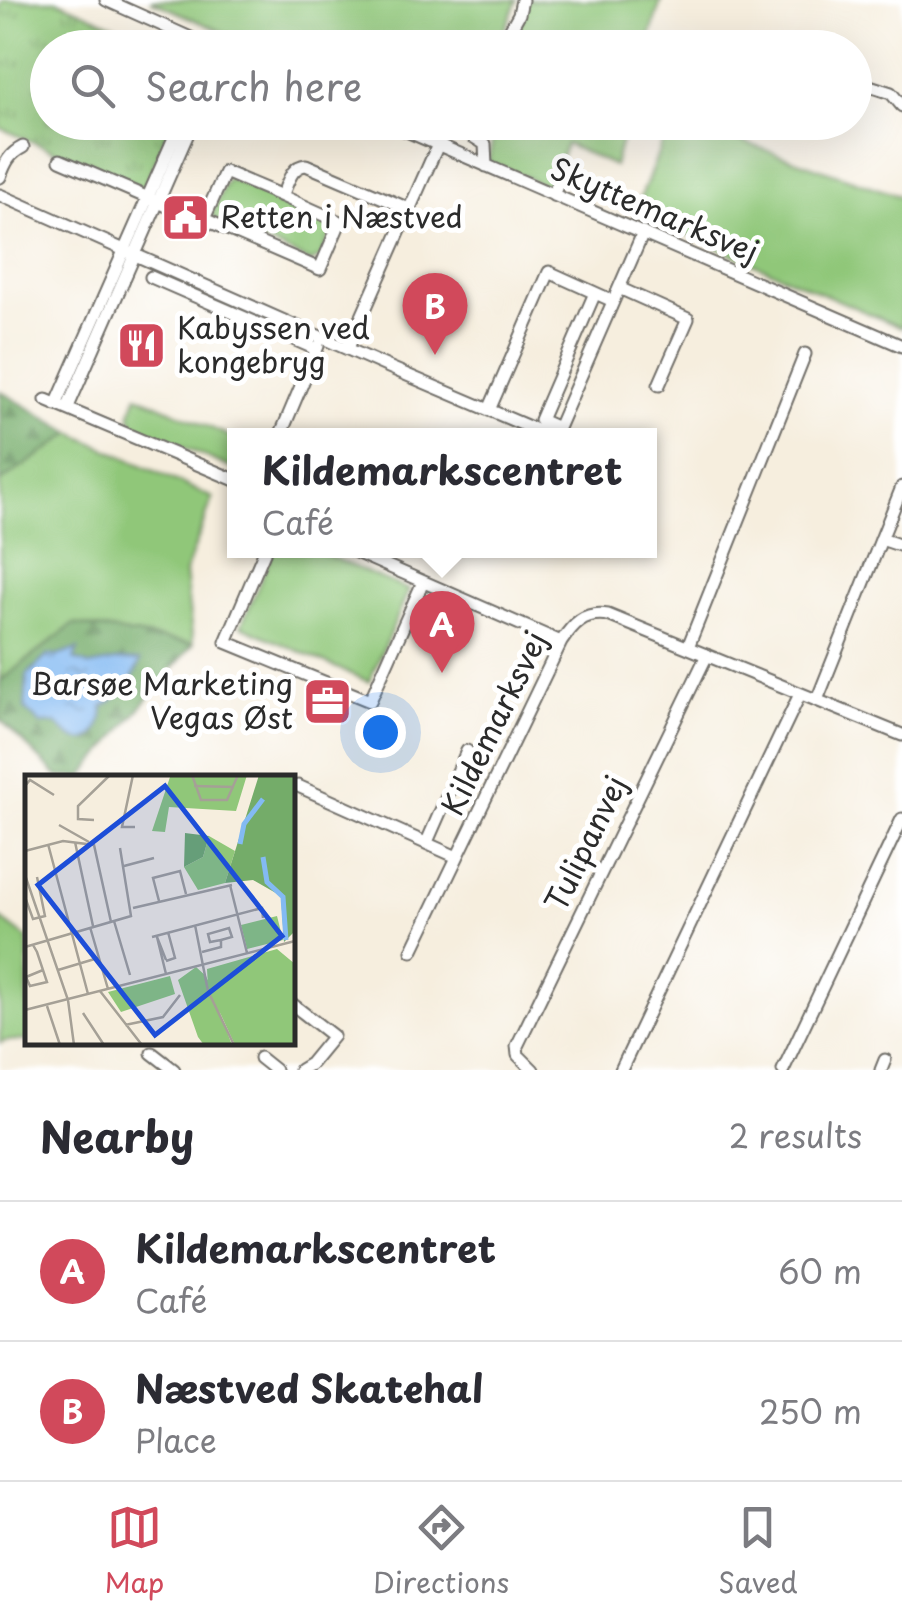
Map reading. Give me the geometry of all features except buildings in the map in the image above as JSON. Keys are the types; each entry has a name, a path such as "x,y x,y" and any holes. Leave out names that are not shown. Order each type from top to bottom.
{"street":[{"path":"106,0 174,30"},
{"path":"510,30 522,0"},
{"path":"872,88 890,93 902,106"},
{"path":"175,140 130,253 56,405 227,477"},
{"path":"153,200 185,140"},
{"name":"Skyttemarksvej","path":"427,140 902,346"},
{"path":"348,348 440,140"},
{"path":"478,140 485,144 486,166"},
{"path":"0,177 6,160 23,147"},
{"path":"60,160 174,209"},
{"path":"282,196 293,171 306,165 409,209"},
{"path":"553,195 565,167"},
{"path":"225,172 282,196 340,222 320,269 204,219 225,172"},
{"path":"0,195 319,343"},
{"path":"595,293 540,420 558,428 642,233"},
{"path":"490,410 548,272 595,293 616,294 688,319 659,385"},
{"path":"150,277 319,343 348,348 532,428"},
{"path":"283,428 319,343"},
{"path":"688,647 805,354"},
{"path":"817,700 902,486"},
{"path":"881,539 902,546"},
{"path":"262,558 226,642 370,702 423,582"},
{"path":"370,558 561,642"},
{"name":"Kildemarksvej","path":"412,951 561,642 576,622 596,613 902,735"},
{"name":"Tulipanvej","path":"533,1070 518,1055 517,1046 706,655"},
{"path":"621,1070 800,694"},
{"path":"427,842 467,751"},
{"path":"298,786 457,857"},
{"path":"783,1070 902,819"},
{"path":"295,1006 333,1036 300,1070"},
{"path":"152,1054 174,1070"},
{"path":"260,1058 275,1070"}],"green space":[{"path":"3,0 56,0 125,30 30,30 30,140 165,140 144,189 0,128"},
{"path":"150,0 517,0 505,30 218,30"},
{"path":"527,0 661,0 652,30 515,30"},
{"path":"493,140 621,140 614,166 566,144 549,187 488,162"},
{"path":"663,140 737,140 902,197 902,328 635,212"},
{"path":"227,180 330,222 333,229 321,257 311,262 217,221 211,215"},
{"path":"0,391 72,433 0,482"},
{"path":"137,395 227,435 227,466 135,427 130,414"},
{"path":"72,433 213,498 185,573 193,644 74,624 0,681 0,482"},
{"path":"270,558 334,558 409,590 369,682 241,626"},
{"path":"74,624 193,644 85,775 56,775 0,719 0,681"},
{"path":"0,918 25,937 25,1040 0,1043"}],"water":[{"path":"78,649 74,659 90,666 140,661 126,687 103,707 97,731 83,740 70,736 56,723 41,724 25,709 27,675 48,655"}],"place":[{"name":"Retten i Næstved","path":"185,218"},
{"name":"Kabyssen ved kongebryg","path":"142,346"},
{"name":"Næstved Skatehal","path":"435,355"},
{"name":"Kildemarkscentret","path":"442,673"},
{"name":"Barsøe Marketing Vegas Øst","path":"328,702"}]}
